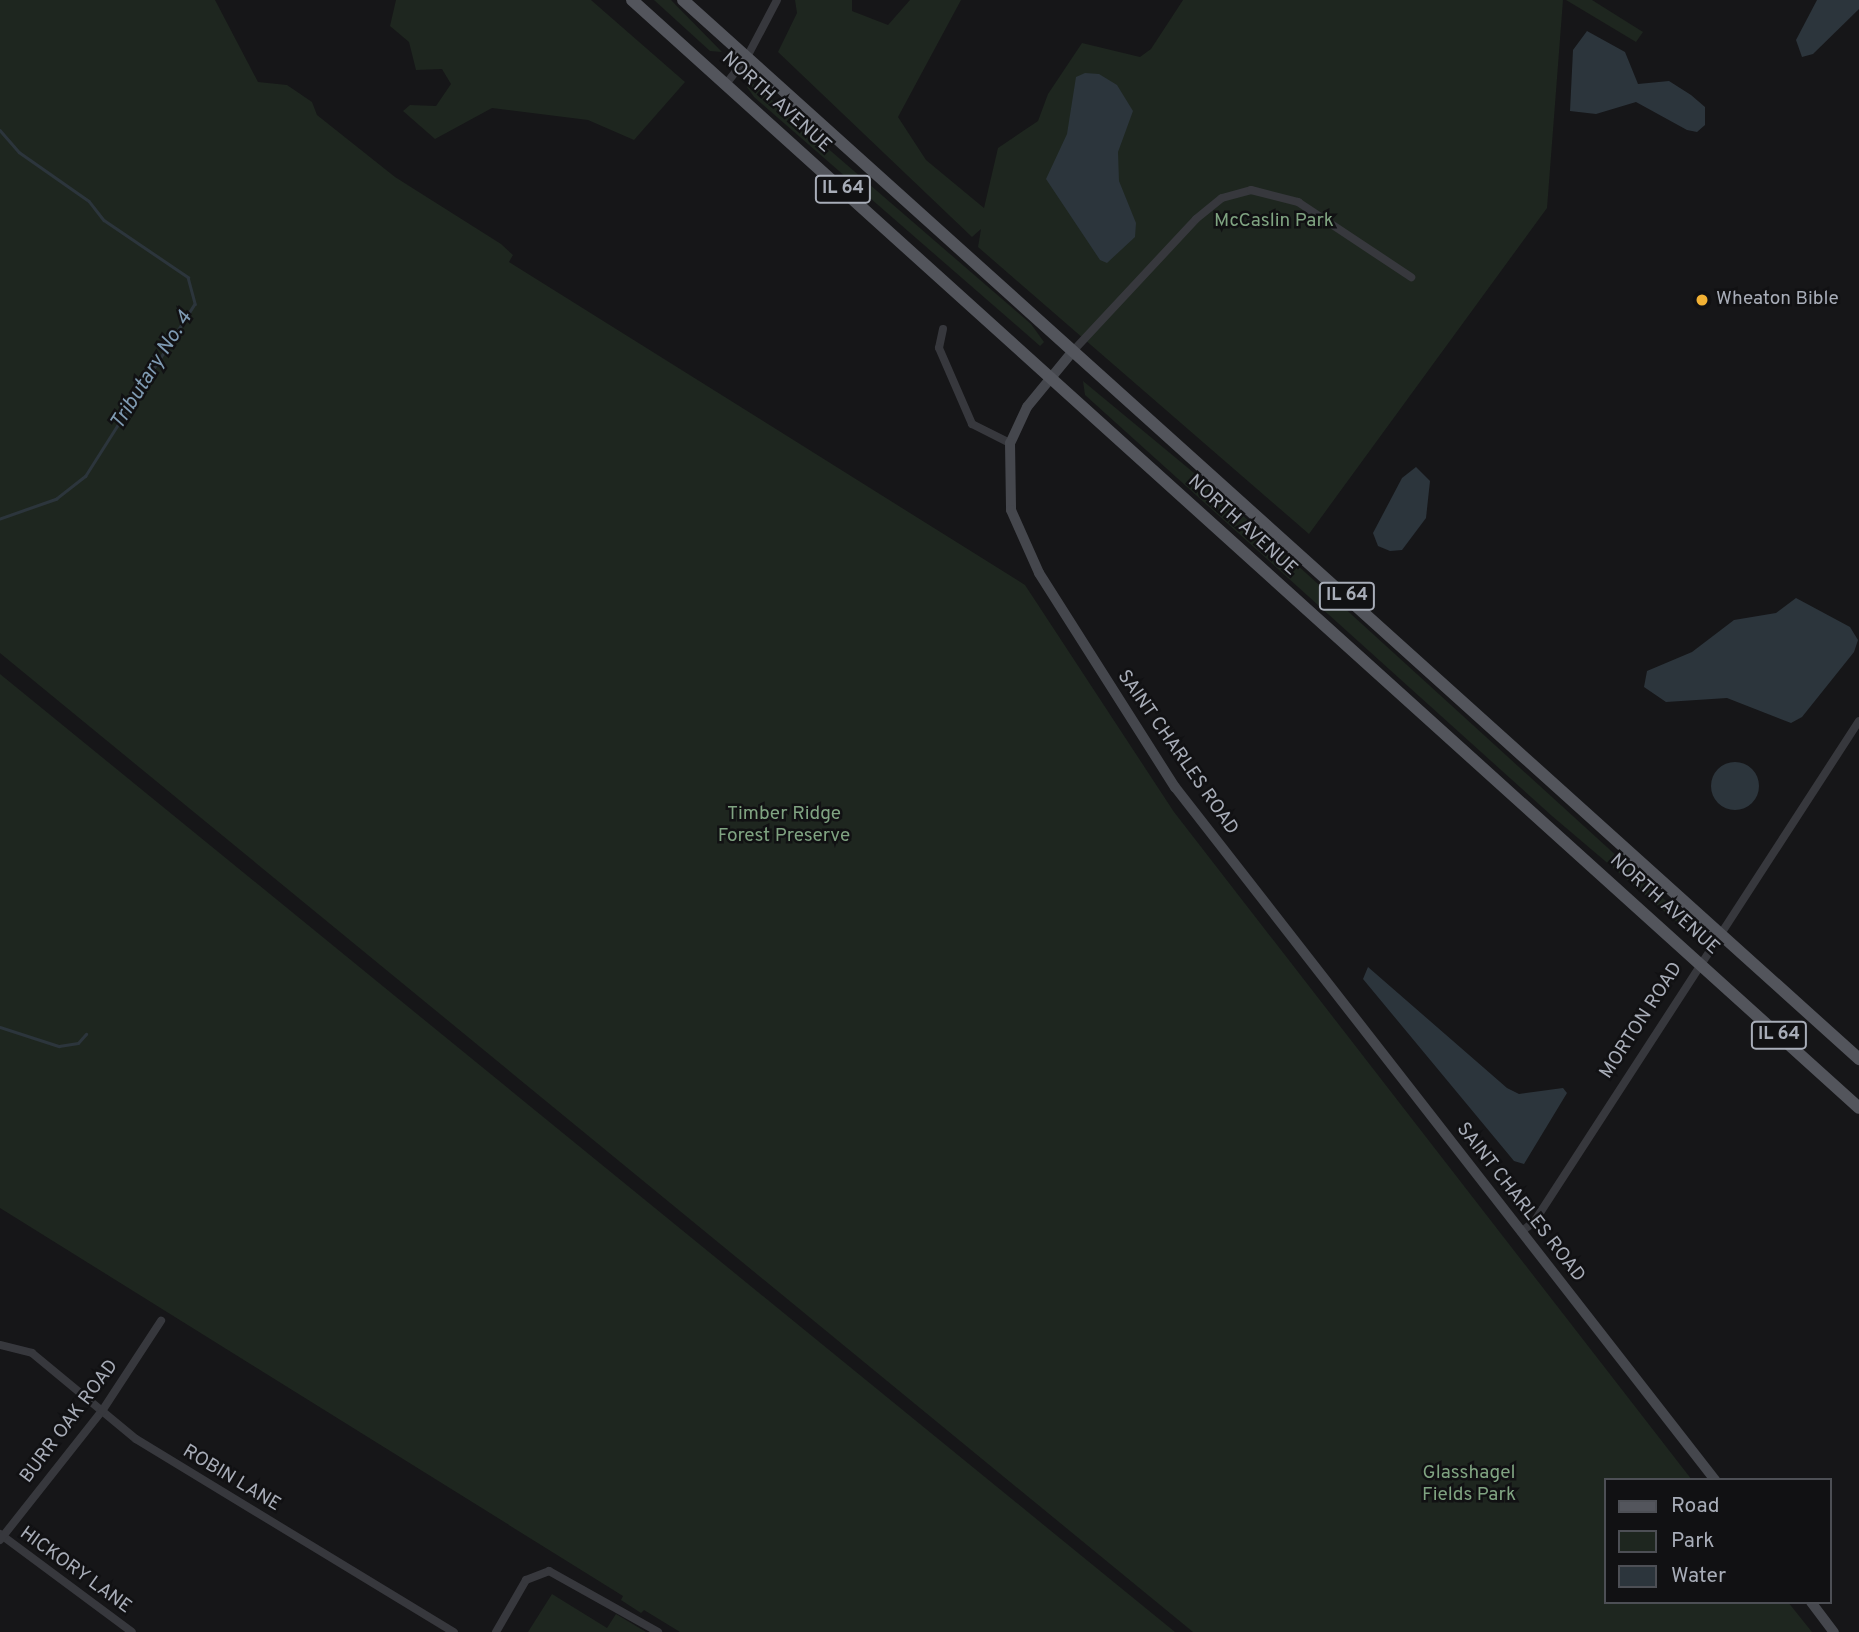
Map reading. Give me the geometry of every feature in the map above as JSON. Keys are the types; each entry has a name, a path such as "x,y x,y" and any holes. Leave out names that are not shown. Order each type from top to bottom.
{"main road":[{"name":"NORTH AVENUE","path":"632,0 1859,1108"},
{"name":"NORTH AVENUE","path":"682,0 1859,1059"}],"street":[{"path":"726,84 747,57 777,0"},
{"name":"SAINT CHARLES ROAD","path":"1411,278 1298,202 1251,190 1222,198 1196,219 1050,375 1010,443 1008,491 1022,541 1140,734 1224,852 1713,1478"},
{"path":"943,329 939,348 972,425 1010,443"},
{"name":"MORTON ROAD","path":"1521,1232 1534,1222 1699,962 1859,721"},
{"name":"BURR OAK ROAD","path":"1,1537 102,1411 161,1321"},
{"name":"ROBIN LANE","path":"0,1345 32,1353 157,1453 454,1632"},
{"name":"HICKORY LANE","path":"1,1537 132,1632"},
{"path":"495,1632 526,1580 549,1571 658,1632"},
{"path":"1813,1604 1834,1632"}],"green space":[{"name":"Timber Ridge Forest Preserve","path":"0,0 215,0 258,82 287,85 312,102 317,115 395,177 501,244 513,255 509,262 1025,585 1174,812 1690,1478 1604,1478 1604,1604 1790,1604 1812,1632 1193,1632 0,653"},
{"path":"396,0 591,0 685,82 634,140 588,120 492,108 435,139 403,111 410,105 436,106 451,84 442,69 416,70 409,42 390,26"},
{"path":"654,0 671,0 722,52 710,51"},
{"name":"McCaslin Park","path":"795,0 852,0 852,11 888,25 910,0 961,0 898,117 926,160 984,208 998,148 1038,121 1048,94 1082,43 1140,57 1151,49 1183,0 1563,0 1547,208 1309,534 978,247 981,229 972,237 778,52 797,13"},
{"path":"1566,0 1592,0 1643,32 1636,42"},
{"path":"751,82 1031,324 1044,342 1040,346 754,97 747,87"},
{"path":"1083,381 1217,492 1698,930 1694,934 1684,928 1552,816 1085,395"},
{"path":"0,674 1175,1632 680,1632 644,1610 641,1613 621,1600 623,1596 0,1208"},
{"path":"552,1594 607,1628 616,1614 646,1632 528,1632"}],"water":[{"path":"1817,0 1859,0 1859,9 1813,54 1802,57 1796,40"},
{"path":"1587,31 1625,52 1638,84 1669,81 1691,95 1705,107 1705,125 1697,132 1687,130 1636,102 1596,114 1570,111 1573,50"},
{"path":"1085,73 1099,74 1117,85 1133,111 1118,152 1119,181 1136,223 1135,237 1107,263 1100,260 1046,179 1067,134 1076,77"},
{"path":"1416,467 1430,481 1426,518 1402,550 1390,551 1378,546 1373,533 1402,478"},
{"path":"1796,598 1850,627 1858,640 1854,652 1802,717 1791,723 1727,698 1666,702 1644,687 1647,671 1692,652 1734,620 1776,613"},
{"path":"1735,762 1752,769 1759,786 1752,803 1735,810 1718,803 1711,786 1718,769"},
{"path":"1368,967 1507,1088 1519,1094 1563,1088 1567,1093 1524,1164 1514,1161 1363,979"}],"waterway":[{"name":"Tributary No. 4","path":"0,130 19,152 89,201 104,220 188,277 195,304 86,476 57,499 0,519"},
{"path":"0,1027 59,1046 78,1043 86,1034"}],"place":[{"name":"Wheaton Bible","path":"1702,300"}],"park label":[{"name":"Glasshagel Fields Park","path":"1469,1485"}]}
